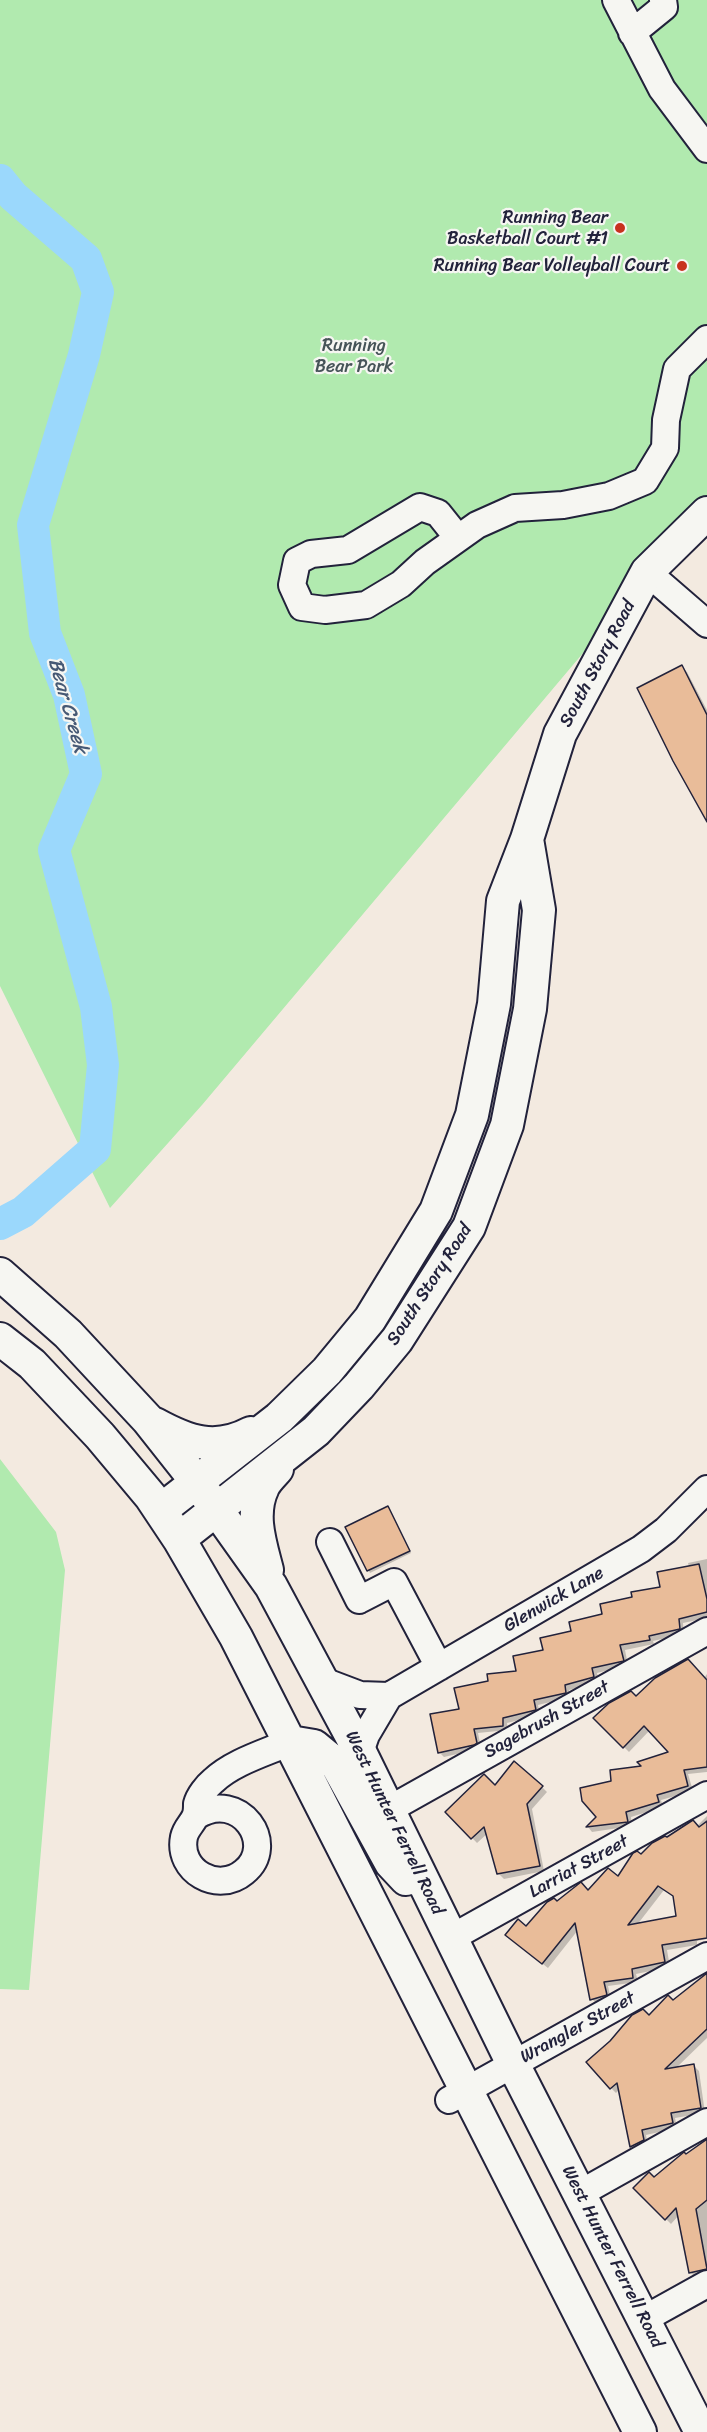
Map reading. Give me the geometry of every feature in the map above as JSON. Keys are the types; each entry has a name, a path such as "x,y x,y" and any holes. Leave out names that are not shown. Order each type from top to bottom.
{"main road":[{"name":"South Story Road","path":"161,1510 279,1418 327,1371 370,1320 436,1211 472,1114 494,1004 503,901 527,839 560,734 647,572 707,513"},
{"name":"South Story Road","path":"179,1539 316,1431 359,1386 397,1340 469,1227 507,1125 530,1009 539,910 527,839"},
{"name":"West Hunter Ferrell Road","path":"0,1274 68,1334 148,1420 197,1482 270,1586 360,1752 513,2064 701,2432"},
{"path":"0,1339 32,1364 100,1436 161,1510 179,1539 236,1637 290,1742 458,2095 640,2432"},
{"path":"148,1420 180,1438 203,1443 223,1443 240,1439 279,1418"},
{"path":"270,1586 257,1530 256,1510 263,1486 295,1447"},
{"path":"290,1742 314,1746 337,1765 391,1863 446,1927"}],"street":[{"path":"616,0 662,89 707,149"},
{"path":"632,33 664,7 663,0"},
{"path":"459,538 438,513 420,507 348,550 311,554 297,561 292,585 302,608 325,610 366,605 401,584 425,562 459,538 477,525 514,508 563,505 609,496 645,481 665,448 666,420 677,369 707,339"},
{"path":"647,572 707,624"},
{"name":"Glenwick Lane","path":"360,1752 366,1735 389,1696 641,1550 666,1530 707,1489"},
{"path":"330,1542 359,1600 394,1582 439,1667"},
{"name":"Sagebrush Street","path":"388,1809 707,1631"},
{"path":"323,1681 360,1695 389,1696"},
{"path":"196,1816 198,1800 211,1782 226,1771 290,1742"},
{"path":"237,1812 236,1788 241,1764"},
{"name":"Larriat Street","path":"446,1927 707,1795"},
{"path":"216,1808 237,1812 248,1820 255,1832 257,1846 254,1859 246,1871 234,1879 212,1881 192,1869 183,1848 188,1825 196,1816 216,1808"},
{"name":"Wrangler Street","path":"458,2095 707,1956"},
{"path":"579,2194 707,2122"},
{"path":"644,2319 707,2284"}],"green space":[{"name":"Running Bear Park","path":"0,0 707,0 707,506 202,1105 110,1208 0,986"},
{"path":"0,1459 56,1532 65,1570 29,1990 0,1989"}],"building":[{"path":"682,665 707,715 707,822 673,761 637,688"},
{"path":"388,1506 410,1551 367,1571 345,1527"},
{"path":"699,1564 707,1599 707,1612 679,1619 680,1629 649,1636 650,1640 620,1645 624,1661 592,1668 594,1677 565,1685 566,1693 534,1700 536,1710 503,1718 503,1726 474,1729 477,1743 474,1745 438,1753 430,1714 459,1709 454,1688 488,1681 487,1674 516,1671 513,1656 543,1650 540,1638 571,1631 569,1622 602,1614 600,1604 632,1597 631,1592 660,1587 657,1572"},
{"path":"688,1659 707,1680 707,1767 684,1770 688,1786 657,1795 659,1802 626,1812 628,1822 586,1827 596,1817 582,1801 580,1788 611,1781 610,1770 641,1766 637,1762 668,1752 644,1726 623,1748 593,1718 609,1703 631,1691 636,1696 655,1678"},
{"path":"514,1761 543,1786 527,1804 540,1866 497,1874 484,1827 471,1839 445,1812 484,1774 495,1785"},
{"path":"693,1820 699,1827 707,1821 707,1938 662,1945 665,1962 632,1969 633,1978 604,1982 607,1995 590,2000 575,1923 542,1964 505,1935 518,1919 526,1926 547,1902 554,1898 557,1901 581,1882 588,1890 608,1868 618,1876 633,1853 637,1851 641,1854 652,1843 667,1837","holes":["658,1886 673,1896 676,1916 628,1925"]},
{"path":"707,1973 707,2029 665,2069 694,2064 701,2108 671,2113 673,2123 642,2130 644,2140 630,2147 617,2083 610,2089 586,2062 610,2041 632,2015 643,2009 649,2015 668,1995 673,2000"},
{"path":"707,2139 707,2200 696,2209 707,2269 689,2273 676,2208 665,2220 633,2188 649,2172 654,2177 684,2152 686,2154"}],"waterway":[{"name":"Bear Creek","path":"0,180 13,196 86,259 98,292 84,355 33,525 45,633 69,695 86,774 54,850 96,1007 103,1065 95,1149 23,1212 0,1224"}],"place":[{"name":"Running Bear Basketball Court #1","path":"620,228"},
{"name":"Running Bear Volleyball Court","path":"682,266"}]}
